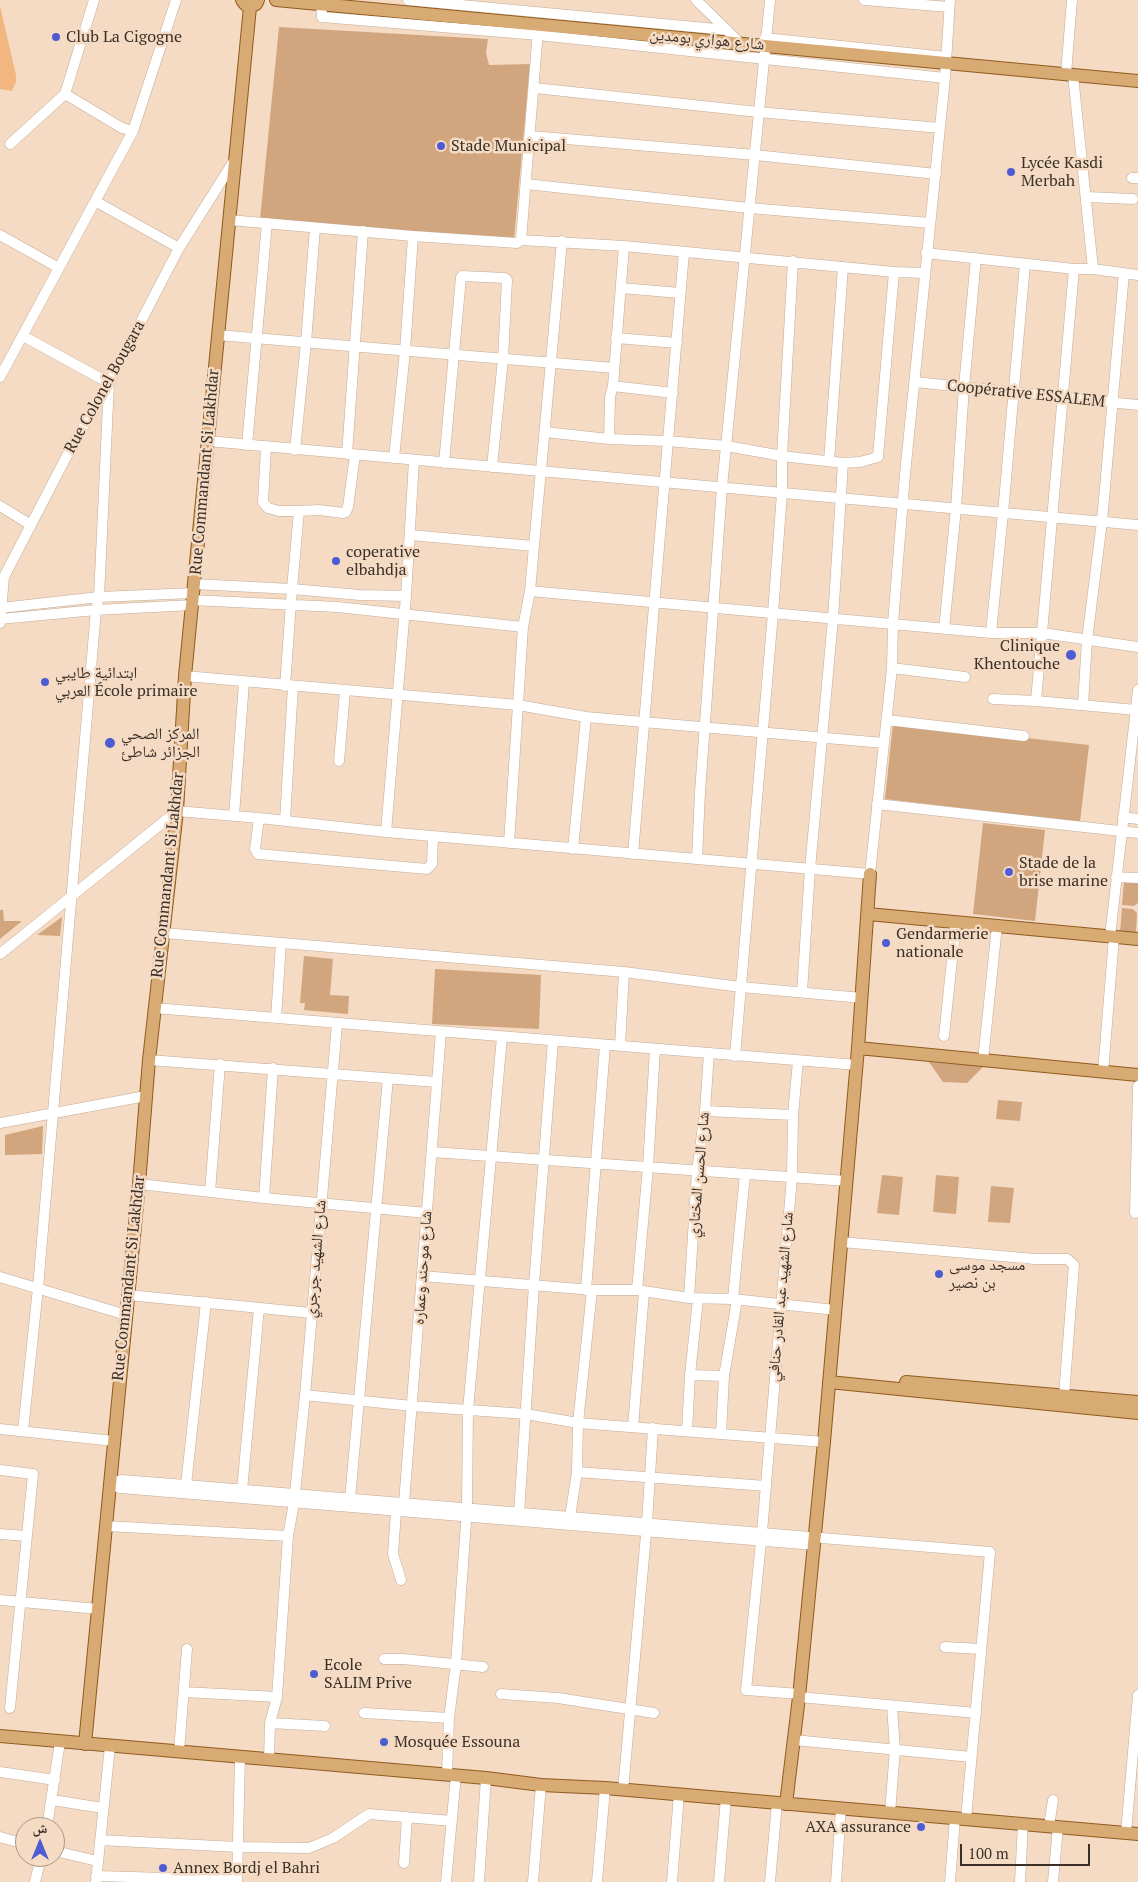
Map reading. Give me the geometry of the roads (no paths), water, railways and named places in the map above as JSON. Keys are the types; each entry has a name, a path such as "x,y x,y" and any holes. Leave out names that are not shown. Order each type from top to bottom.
{"main road":[{"name":"شارع هواري بومدين","path":"276,0 518,17 538,30 741,44 765,42 1138,81"},
{"name":"Rue Commandant Si Lakhdar","path":"85,1744 154,1008 177,811 185,676 250,2"},
{"path":"782,1803 794,1740 824,1442 857,1065 870,874"},
{"path":"868,914 1138,940"},
{"path":"858,1048 1138,1075"},
{"path":"829,1379 1138,1402"},
{"path":"829,1379 1138,1413"},
{"path":"0,1736 541,1784 1132,1833"}],"street":[{"path":"10,144 65,94 94,0"},
{"path":"0,377 133,131 176,0"},
{"path":"408,0 518,17 727,30"},
{"path":"518,17 519,0"},
{"path":"696,0 741,44"},
{"path":"697,859 722,487 770,0"},
{"path":"0,954 177,811 285,820 386,832 870,874 892,668 893,623 902,503 926,253 936,174 945,78 949,4 864,0"},
{"path":"1072,0 1070,74 1087,197 1093,269"},
{"path":"321,4 322,17 538,30 764,60 945,78"},
{"path":"521,240 535,88 538,30"},
{"path":"535,88 758,112 940,128"},
{"path":"65,94 122,128 133,131"},
{"path":"531,136 755,155 936,174"},
{"name":"Rue Colonel Bougara","path":"0,615 4,578 31,525 74,442 109,383 179,248 235,161"},
{"path":"526,184 749,208 930,223"},
{"path":"1087,197 1133,199"},
{"path":"95,201 179,248"},
{"path":"229,220 517,243 521,240 562,241 793,261 894,272 925,273"},
{"path":"246,445 267,222"},
{"path":"295,450 315,228"},
{"path":"266,447 263,502 268,508 279,511 319,510 346,512 348,507 364,231"},
{"path":"0,235 59,268"},
{"path":"394,458 405,351 413,236"},
{"path":"509,843 523,627 530,591 562,241"},
{"path":"609,439 610,397 614,386 624,246"},
{"path":"633,854 684,252"},
{"path":"926,253 1138,275"},
{"path":"944,629 956,508 964,387 976,258"},
{"path":"735,1056 742,987 750,864 764,733 782,493 782,456 793,261"},
{"path":"991,633 1025,264"},
{"path":"829,461 843,266"},
{"path":"1036,701 1074,269"},
{"path":"545,432 609,439 727,446 782,456 843,463 860,462 878,457 894,272"},
{"path":"1083,705 1087,640 1102,521 1124,273"},
{"path":"444,463 452,354 461,277 505,278 507,280 503,359 492,467"},
{"path":"620,288 680,293"},
{"path":"218,335 614,368"},
{"path":"23,336 109,383 99,597 96,610 38,1288 23,1431"},
{"path":"616,338 677,343"},
{"name":"Coopérative ESSALEM","path":"915,382 1138,405"},
{"path":"614,386 673,393"},
{"path":"208,441 1138,525"},
{"path":"386,832 406,596 414,460"},
{"path":"802,992 810,869 833,619 843,463"},
{"path":"0,506 31,525"},
{"path":"285,820 291,605 299,510"},
{"path":"410,535 534,546"},
{"path":"0,615 99,597 193,596 292,589 360,595 406,596"},
{"path":"530,591 991,633 1042,632 1138,647"},
{"path":"0,615 96,610 193,596 336,607 523,627"},
{"path":"892,668 965,677"},
{"path":"185,676 518,706 586,717 884,743"},
{"path":"234,816 244,682"},
{"path":"1103,1072 1116,877 1138,690"},
{"path":"339,761 345,691"},
{"path":"993,700 1036,701 1136,710"},
{"path":"573,848 586,717"},
{"path":"887,720 1024,736"},
{"path":"877,804 1138,832"},
{"path":"1123,817 1138,819"},
{"path":"259,818 255,848 258,854 427,869 432,864 433,836"},
{"path":"1116,877 1138,878"},
{"path":"944,1036 956,922"},
{"path":"983,1060 997,926"},
{"path":"164,933 624,972 742,987 862,998"},
{"path":"276,1018 281,943"},
{"path":"620,1046 624,972"},
{"path":"154,1008 857,1065"},
{"name":"شارع الشهيد جرجري","path":"269,1760 270,1723 277,1697 288,1536 294,1499 305,1395 337,1024"},
{"name":"شارع موحند وعماره","path":"404,1503 441,1032"},
{"path":"446,1882 452,1821 449,1718 456,1664 467,1513 468,1410 502,1037"},
{"path":"519,1513 553,1041"},
{"path":"570,1517 577,1472 578,1422 589,1290 595,1164 605,1045"},
{"path":"633,1427 655,1049"},
{"name":"شارع الحسن المختاري","path":"687,1431 694,1298 697,1171 705,1110 709,1053"},
{"path":"149,1060 437,1082"},
{"name":"شارع الشهيد عبد القادر حنافي","path":"798,1060 793,1115 792,1177 762,1536 746,1690 799,1696"},
{"path":"210,1192 220,1064"},
{"path":"264,1198 273,1068"},
{"path":"350,1499 388,1078"},
{"path":"1136,1213 1138,1086"},
{"path":"0,1123 146,1096"},
{"path":"705,1110 793,1115"},
{"path":"432,1152 847,1181"},
{"path":"721,1434 724,1376 735,1300 745,1174"},
{"path":"139,1184 264,1198 427,1212"},
{"path":"841,1242 1040,1259 1067,1259 1074,1264 1064,1396"},
{"path":"422,1276 589,1290 641,1291 694,1298 835,1310"},
{"path":"0,1277 126,1314"},
{"path":"128,1295 311,1313"},
{"path":"186,1486 206,1302"},
{"path":"242,1490 259,1308"},
{"path":"690,1375 724,1376"},
{"path":"305,1395 412,1406 526,1414 578,1422 633,1427 824,1442"},
{"path":"623,1790 654,1428"},
{"path":"0,1429 114,1441"},
{"path":"0,1470 33,1474 10,1708"},
{"path":"577,1472 766,1486"},
{"path":"110,1484 121,1480 242,1490 294,1499 396,1512 519,1513 570,1517 647,1527"},
{"path":"110,1484 120,1488 294,1499 350,1499 404,1503 467,1513 814,1541 990,1552 971,1757 950,1882"},
{"path":"396,1512 393,1554 401,1580"},
{"path":"106,1526 288,1536"},
{"path":"0,1534 27,1536"},
{"path":"0,1600 98,1609"},
{"path":"945,1647 981,1650"},
{"path":"179,1752 187,1649"},
{"path":"384,1659 403,1659 483,1667"},
{"path":"184,1692 277,1697"},
{"path":"501,1694 558,1698 654,1713"},
{"path":"799,1696 976,1713"},
{"path":"1132,1833 1138,1702"},
{"path":"890,1812 895,1749 892,1706"},
{"path":"364,1713 449,1718"},
{"path":"270,1723 324,1726"},
{"path":"794,1740 971,1757"},
{"path":"49,1817 60,1742"},
{"path":"110,1746 96,1879 237,1881 240,1757"},
{"path":"0,1772 55,1780"},
{"path":"479,1882 486,1778"},
{"path":"533,1882 541,1784"},
{"path":"597,1882 605,1788"},
{"path":"672,1882 679,1794"},
{"path":"719,1882 726,1798"},
{"path":"52,1800 104,1808"},
{"path":"1053,1800 1053,1882"},
{"path":"770,1882 782,1803"},
{"path":"836,1882 841,1809"},
{"path":"100,1840 238,1847 309,1848 333,1838 369,1814 452,1821"},
{"path":"404,1863 407,1817"},
{"path":"1020,1882 1023,1824"},
{"path":"0,1837 15,1841"},
{"path":"65,1853 97,1861"},
{"path":"35,1882 39,1867"}],"place":[{"name":"Club La Cigogne","path":"56,37"},
{"name":"Stade Municipal","path":"441,146"},
{"name":"Lycée Kasdi Merbah","path":"1011,172"},
{"name":"coperative elbahdja","path":"336,561"},
{"name":"Clinique Khentouche","path":"1071,655"},
{"name":"ابتدائية طايبي العربي École primaire","path":"45,682"},
{"name":"المركز الصحي الجزائر شاطئ","path":"110,743"},
{"name":"Stade de la brise marine","path":"1009,872"},
{"name":"Gendarmerie nationale","path":"886,943"},
{"name":"مسجد موسى بن نصير","path":"939,1274"},
{"name":"Ecole SALIM Prive","path":"314,1674"},
{"name":"Mosquée Essouna","path":"384,1742"},
{"name":"AXA assurance","path":"921,1827"},
{"name":"Annex Bordj el Bahri","path":"163,1868"}]}
